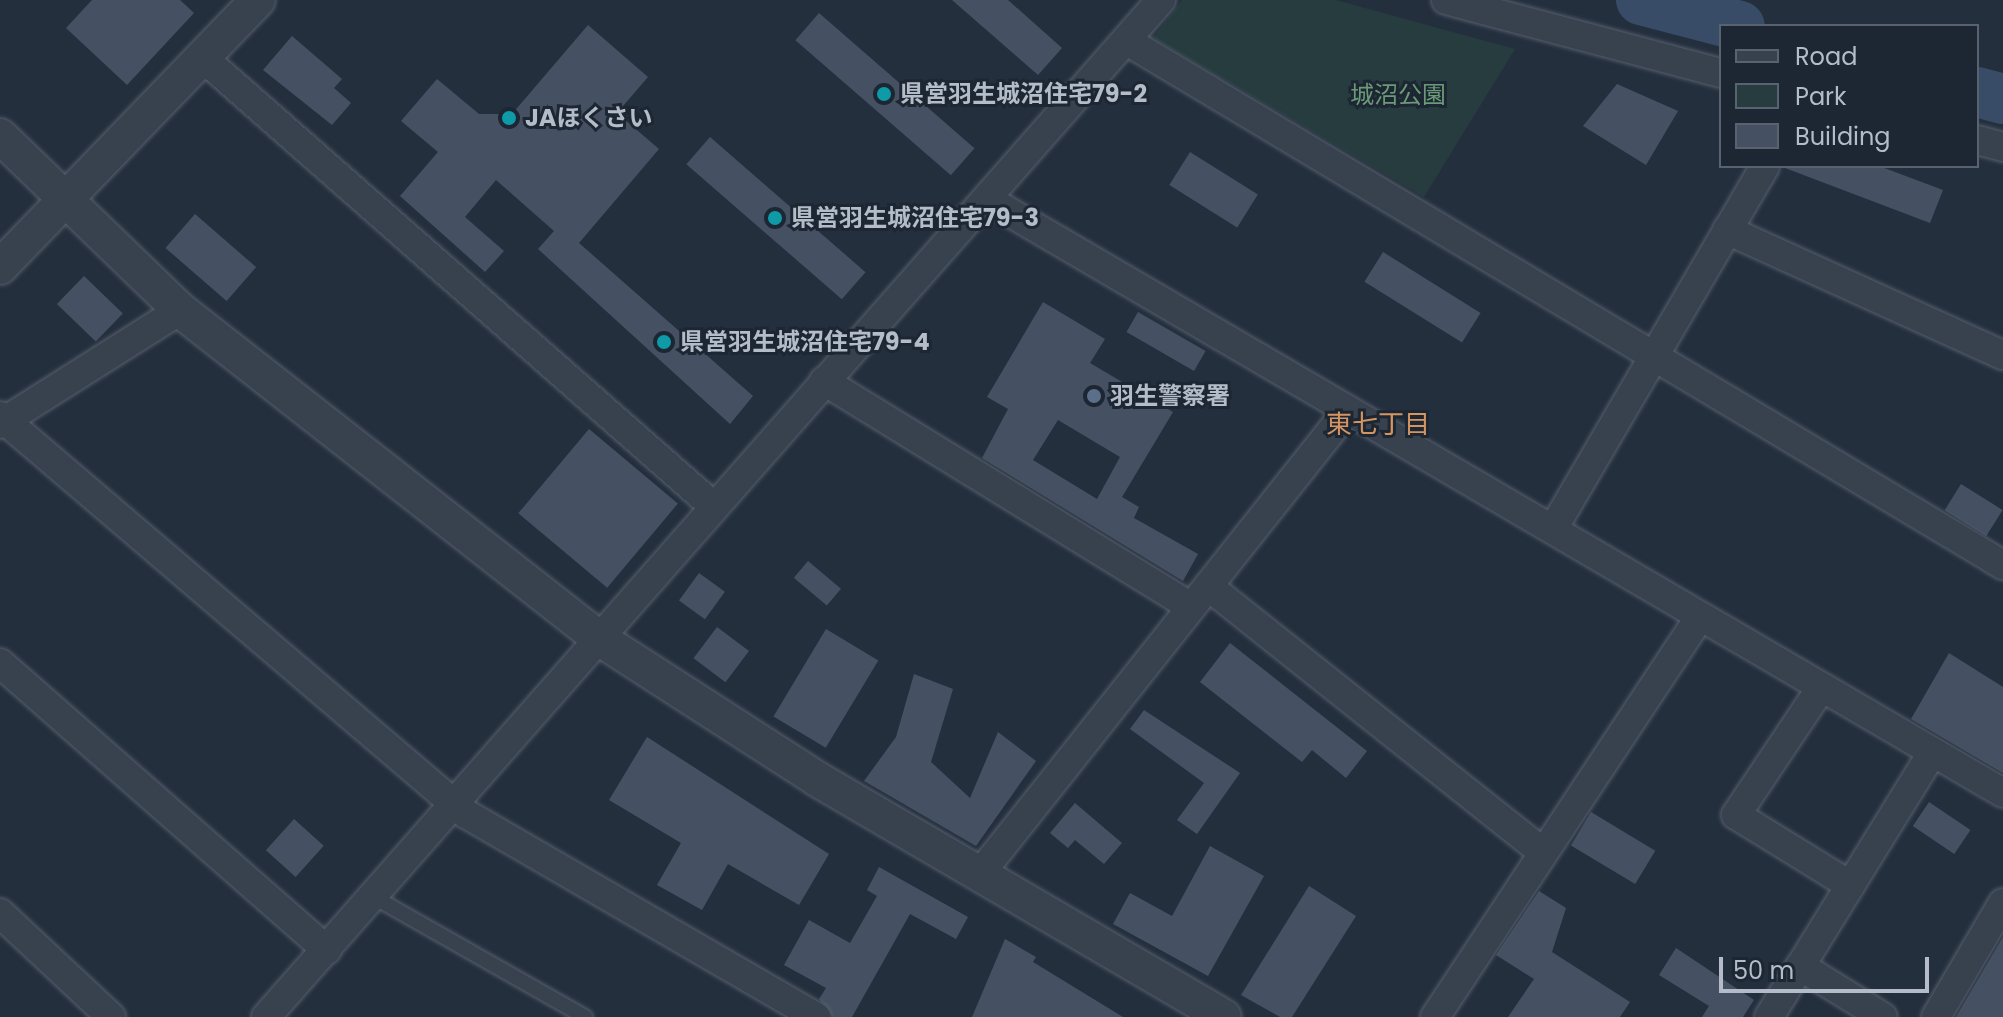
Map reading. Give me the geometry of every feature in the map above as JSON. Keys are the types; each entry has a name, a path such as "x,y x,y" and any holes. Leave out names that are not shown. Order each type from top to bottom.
{"street":[{"path":"0,267 258,0"},
{"path":"266,1017 1161,0"},
{"path":"1446,0 1719,72"},
{"path":"1127,41 2003,565"},
{"path":"202,57 713,506"},
{"path":"0,136 180,310 600,639 979,875 1224,1017"},
{"path":"1979,141 2003,147"},
{"path":"1553,529 1764,168"},
{"path":"987,199 2003,793"},
{"path":"1727,230 2003,355"},
{"path":"180,310 2,420 455,805 816,1017"},
{"path":"824,381 1199,596 1542,852"},
{"path":"979,875 1347,411"},
{"path":"1435,1017 1700,617"},
{"path":"0,663 327,950"},
{"path":"1821,688 1736,815 1850,885"},
{"path":"1769,1017 1932,753"},
{"path":"1936,1017 2003,903"},
{"path":"0,913 111,1017"},
{"path":"1800,966 1883,1017"}],"lane":[{"path":"374,897 585,1017"}],"green space":[{"name":"城沼公園","path":"1182,0 1336,0 1515,49 1424,197 1153,38"}],"building":[{"path":"92,0 180,0 194,13 127,85 66,28"},
{"path":"952,0 1008,0 1062,48 1038,75"},
{"name":"県営羽生城沼住宅79-2","path":"819,13 974,148 951,175 795,40"},
{"path":"588,25 648,77 617,113 659,149 579,243 753,396 730,424 538,249 554,231 496,180 465,217 504,251 485,272 400,196 438,152 401,121 437,79 479,114 512,114"},
{"path":"292,36 342,79 334,88 351,103 332,125 263,70"},
{"path":"1617,84 1678,111 1646,165 1583,126"},
{"name":"県営羽生城沼住宅79-3","path":"710,137 865,272 842,299 686,164"},
{"path":"1190,152 1258,194 1237,227 1169,185"},
{"path":"1785,168 1884,168 1943,190 1930,223"},
{"path":"195,214 256,267 227,301 165,248"},
{"path":"1383,252 1481,313 1462,343 1364,282"},
{"path":"84,276 123,314 96,342 57,304"},
{"path":"1043,302 1105,339 1090,363 1173,412 1122,497 1139,507 1134,518 1198,554 1183,581 982,458 1008,409 987,397","holes":["1058,420 1120,457 1097,499 1033,460"]},
{"path":"1138,312 1206,351 1194,371 1126,332"},
{"path":"589,429 678,504 607,588 518,513"},
{"path":"1961,484 2003,510 1986,536 1945,510"},
{"path":"808,561 841,589 827,605 794,578"},
{"path":"699,573 725,592 705,619 679,601"},
{"path":"717,627 749,651 725,682 694,658"},
{"path":"826,629 878,660 826,748 773,716"},
{"path":"1230,643 1367,751 1346,778 1312,750 1302,762 1200,682"},
{"path":"1949,653 2003,687 2003,773 1911,719"},
{"path":"914,674 953,689 931,762 970,798 998,732 1036,761 976,846 864,781 896,737"},
{"path":"1144,710 1240,773 1197,834 1177,820 1204,783 1130,729"},
{"path":"647,737 829,854 799,905 728,864 702,910 657,885 681,843 609,800"},
{"path":"1929,802 1970,830 1954,854 1913,826"},
{"path":"1075,803 1122,843 1104,864 1075,840 1068,848 1050,833"},
{"path":"1591,812 1655,851 1635,884 1571,845"},
{"path":"294,819 324,846 296,877 266,850"},
{"path":"1210,846 1264,876 1208,976 1113,924 1130,893 1172,916"},
{"path":"879,867 968,917 956,939 910,914 852,1017 833,1017 819,999 826,988 784,965 809,920 850,943 877,896 867,890"},
{"path":"1309,886 1356,916 1292,1017 1280,1017 1241,995"},
{"path":"1539,891 1566,908 1552,952 1630,1002 1620,1017 1508,1017 1534,979 1496,955"},
{"path":"2003,937 2003,1017 1956,1017"},
{"path":"1005,939 1036,957 1033,962 1123,1017 972,1017"},
{"path":"1676,948 1754,1000 1743,1017 1702,1017 1709,1006 1659,975"}],"waterway":[{"path":"1641,0 1732,24"},
{"path":"1979,93 2003,99"}],"place":[{"name":"県営羽生城沼住宅79-2","path":"884,94"},
{"name":"JAほくさい","path":"509,118"},
{"name":"県営羽生城沼住宅79-3","path":"775,218"},
{"name":"県営羽生城沼住宅79-4","path":"664,342"},
{"name":"羽生警察署","path":"1094,396"}],"district":[{"name":"東七丁目","path":"1378,425"}]}
